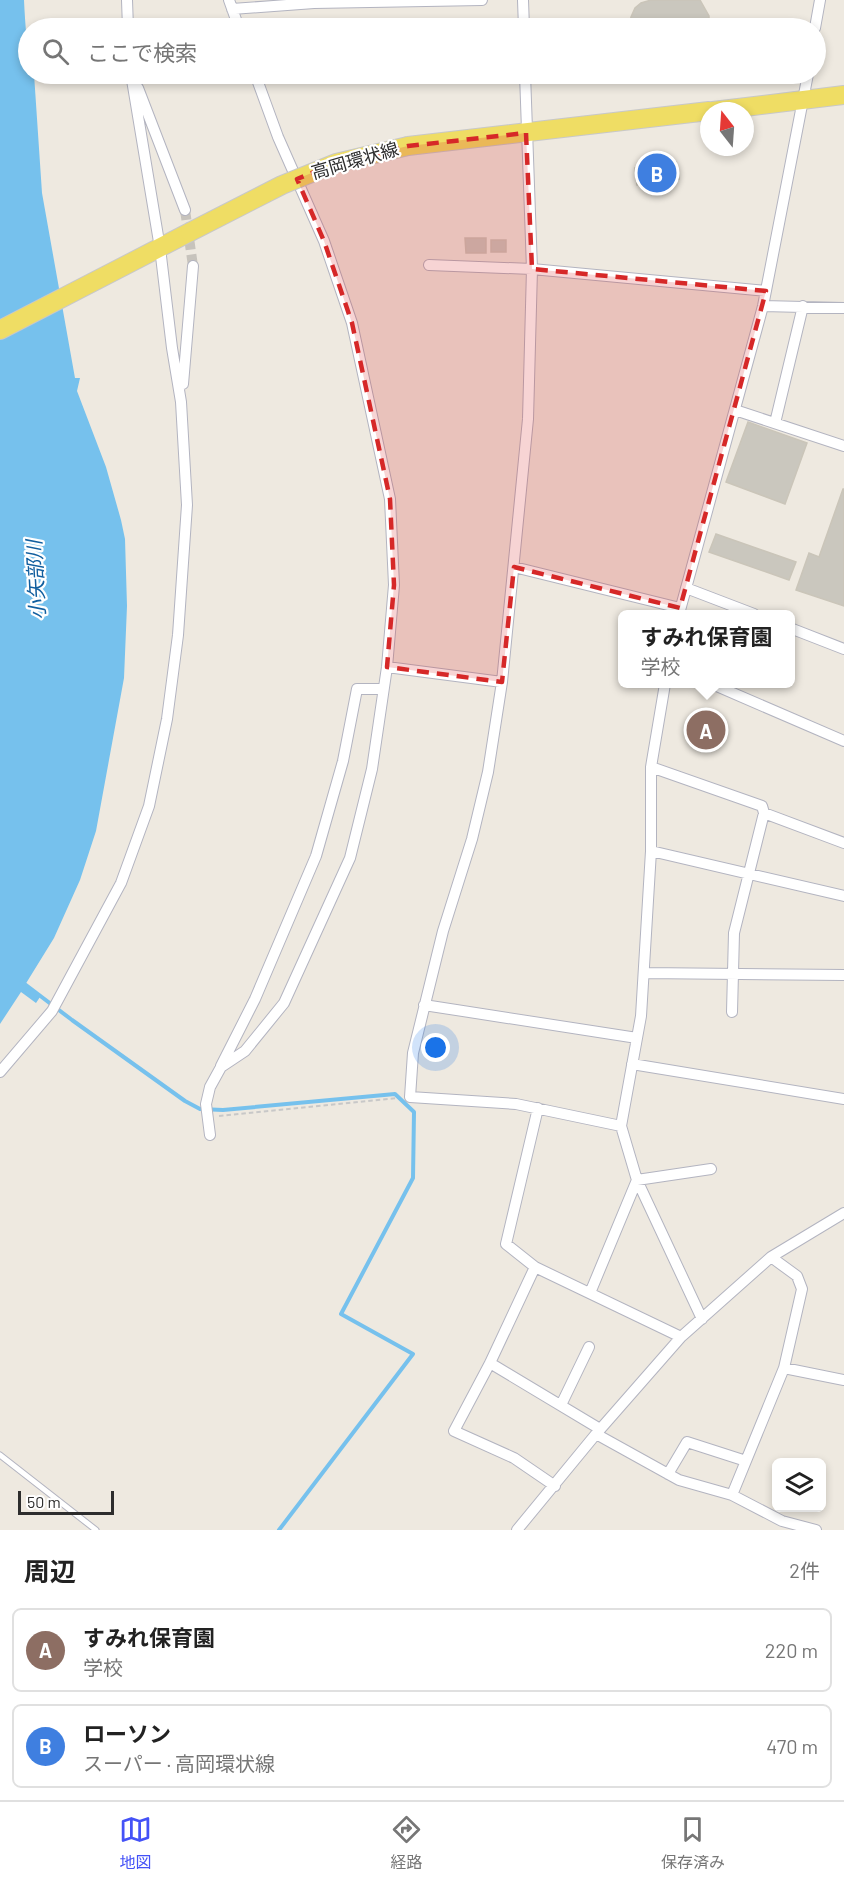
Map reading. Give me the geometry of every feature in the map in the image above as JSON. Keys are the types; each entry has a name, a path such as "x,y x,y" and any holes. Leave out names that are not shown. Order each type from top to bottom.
{"main road":[{"name":"高岡環状線","path":"754,106 844,95"},
{"name":"高岡環状線","path":"0,330 282,185 325,167 408,146 700,112"}],"street":[{"path":"127,0 128,18"},
{"path":"230,4 482,0"},
{"path":"524,0 524,18"},
{"path":"817,18 820,0"},
{"path":"132,84 155,250 182,402"},
{"path":"135,84 185,210"},
{"path":"221,1067 245,1051 284,1003 350,858 372,769 387,667 394,585 390,499 352,323 324,241 278,137 259,84"},
{"path":"525,84 532,269 528,419 502,682 486,783 472,839 443,931 413,1053 410,1097 516,1104 621,1126"},
{"path":"680,610 763,306 806,84"},
{"path":"429,265 532,269 766,291"},
{"path":"0,1072 52,1011 121,883 149,806 167,719 178,635 187,505 182,402 193,266"},
{"path":"763,306 844,308"},
{"path":"775,423 803,306"},
{"path":"735,410 844,446"},
{"path":"514,567 676,610"},
{"path":"686,588 741,610"},
{"path":"795,630 844,649"},
{"path":"387,667 502,682"},
{"path":"664,688 651,767 651,850 641,1016 621,1126 638,1180 702,1319"},
{"path":"721,688 844,741"},
{"path":"210,1135 206,1104 210,1087 255,999 316,856 343,761 357,689 383,690"},
{"path":"651,767 762,806 764,813 734,933 732,1012"},
{"path":"764,813 844,843"},
{"path":"651,850 844,896"},
{"path":"644,973 844,975"},
{"path":"424,1005 637,1038"},
{"path":"632,1064 844,1099"},
{"path":"538,1108 506,1244 535,1267 681,1337"},
{"path":"638,1180 711,1169"},
{"path":"590,1293 638,1180"},
{"path":"517,1530 598,1431 681,1337 771,1257 844,1213"},
{"path":"732,1495 784,1368 802,1289 797,1276 771,1257"},
{"path":"535,1267 490,1363 454,1431 514,1458 555,1486"},
{"path":"561,1405 589,1347"},
{"path":"490,1363 679,1480 732,1495 782,1521 816,1530"},
{"path":"784,1368 844,1380"},
{"path":"668,1474 687,1442 746,1461"}],"lane":[{"path":"0,1455 96,1530"}],"path":[{"path":"208,1117 410,1097"}],"highlighted area":[{"path":"526,133 532,269 766,291 680,608 514,567 502,682 387,667 394,585 390,499 352,323 324,241 297,179 336,163 408,146"}],"water":[{"name":"小矢部川","path":"0,0 24,0 25,18 18,18 18,84 35,84 42,193 75,378 80,378 77,391 106,467 121,520 125,539 127,606 124,678 96,831 80,880 54,938 25,985 40,997 36,1003 21,992 0,1024"}],"building":[{"path":"651,0 700,0 709,18 631,18 635,8"},
{"path":"676,162 679,179 637,185 635,168"},
{"path":"465,238 486,238 486,253 466,253"},
{"path":"491,240 506,240 506,252 491,252"},
{"path":"748,422 807,443 785,504 726,482"},
{"path":"843,489 844,606 796,590 809,553 819,557"},
{"path":"716,534 796,562 789,580 709,552"}],"waterway":[{"path":"22,982 185,1101 200,1109 223,1110 395,1094 414,1112 413,1178 341,1314 413,1354 279,1530"}],"tunnel":[{"path":"185,210 193,266"}],"place":[{"name":"ローソン","path":"657,173"},
{"name":"すみれ保育園","path":"706,730"}]}
